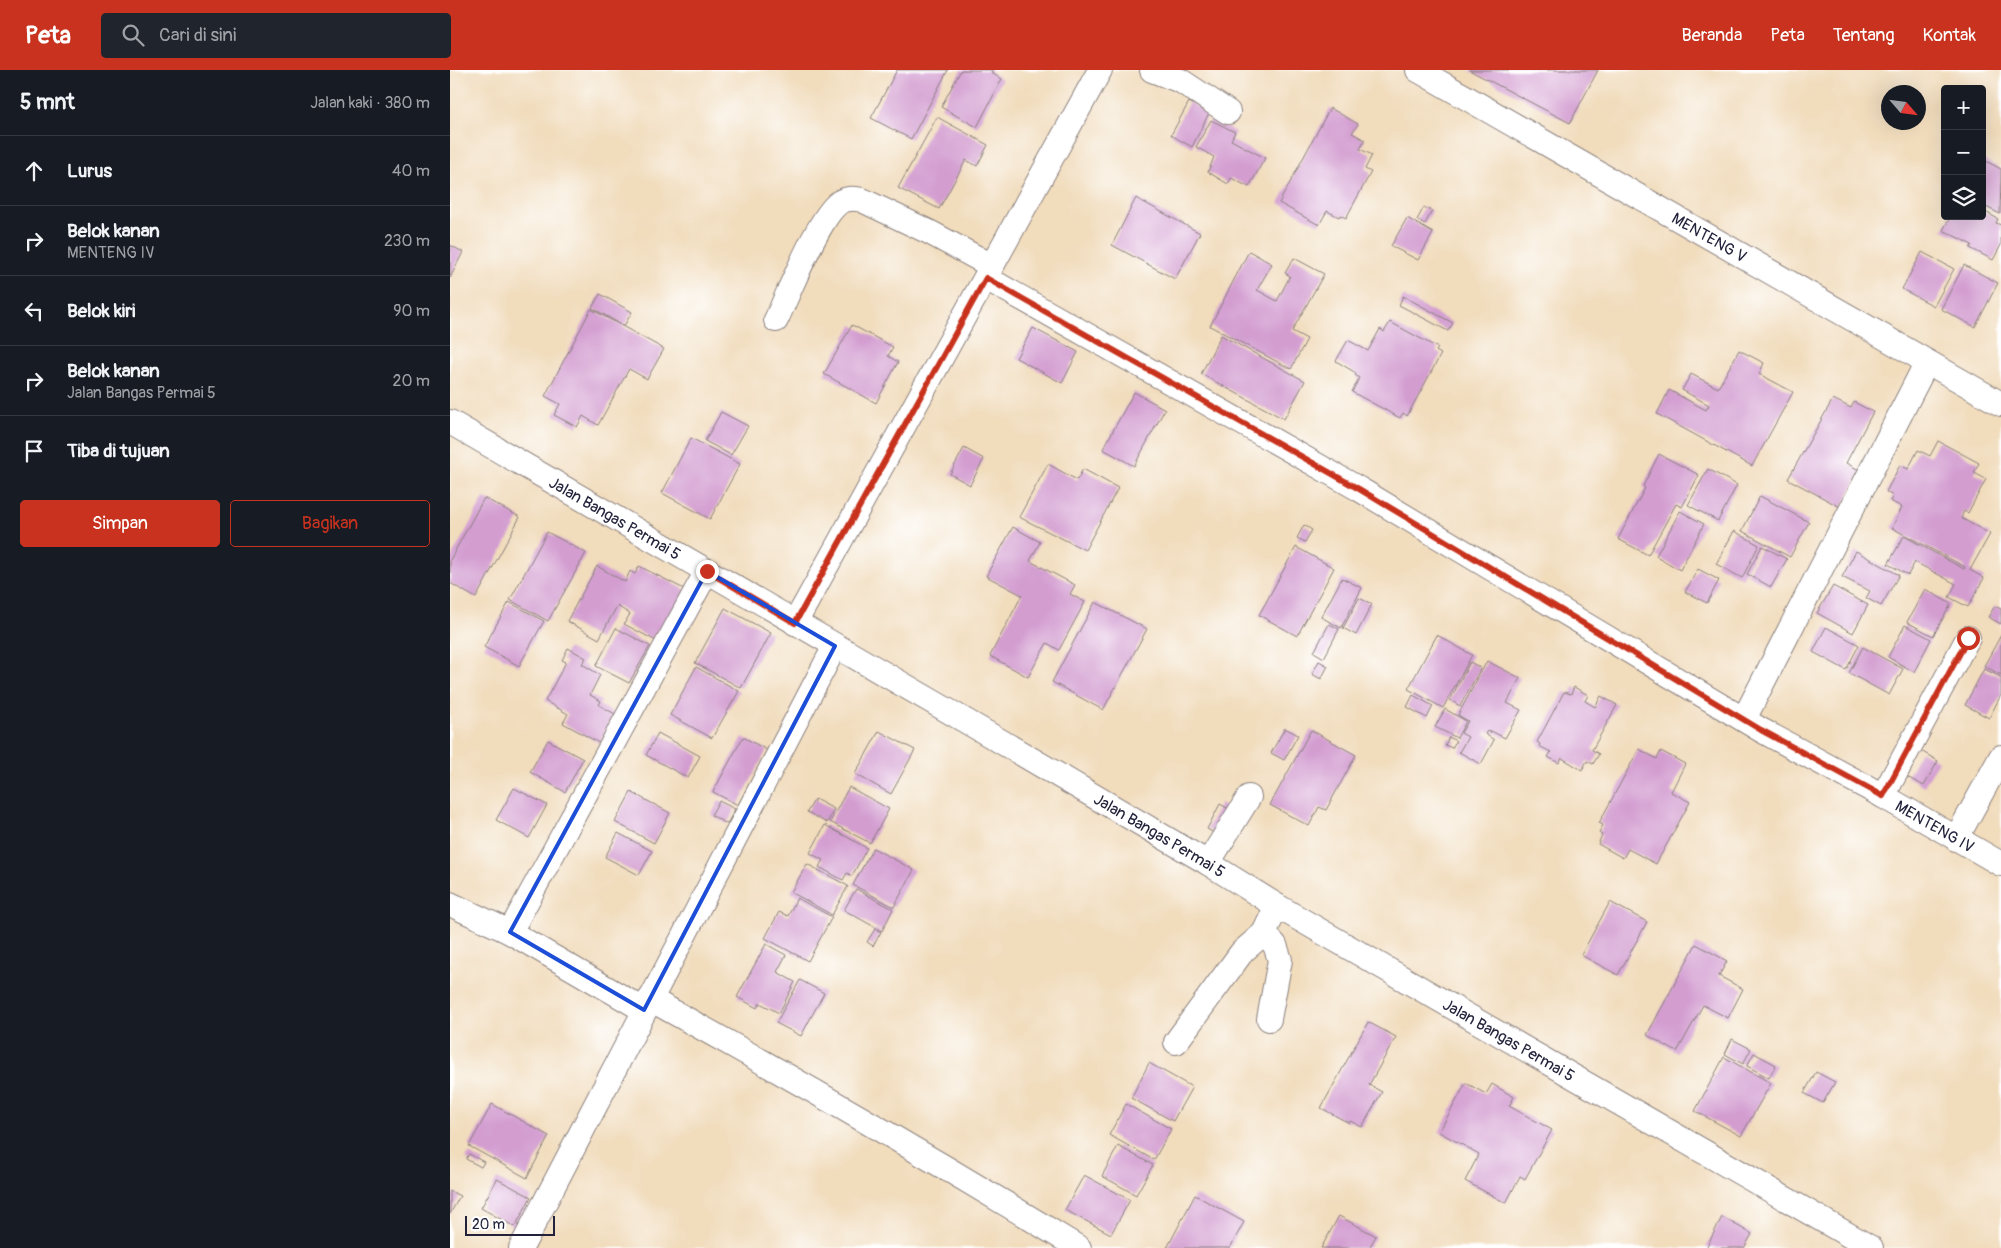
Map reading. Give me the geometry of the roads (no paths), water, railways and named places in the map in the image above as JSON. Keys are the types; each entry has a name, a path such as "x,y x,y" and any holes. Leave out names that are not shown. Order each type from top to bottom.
{"street":[{"path":"795,623 1100,70"},
{"path":"1152,70 1181,81 1228,112"},
{"name":"MENTENG V","path":"1418,70 2001,404"},
{"name":"MENTENG IV","path":"776,320 822,222 840,202 853,198 862,200 929,232 989,272 1359,489 1744,720 1883,796 2001,864"},
{"path":"1744,720 1927,362"},
{"name":"Jalan Bangas Permai 5","path":"450,422 1208,863 1277,906 1871,1248"},
{"path":"510,932 707,571"},
{"path":"1883,796 1968,638"},
{"path":"522,1248 647,1004 835,646"},
{"path":"1956,839 2001,757"},
{"path":"1208,863 1249,796"},
{"path":"450,904 510,932 647,1004 751,1054 932,1158 1079,1248"},
{"path":"1176,1042 1242,952 1264,933 1277,906"},
{"path":"1264,933 1275,945 1280,960 1269,1019"}]}
